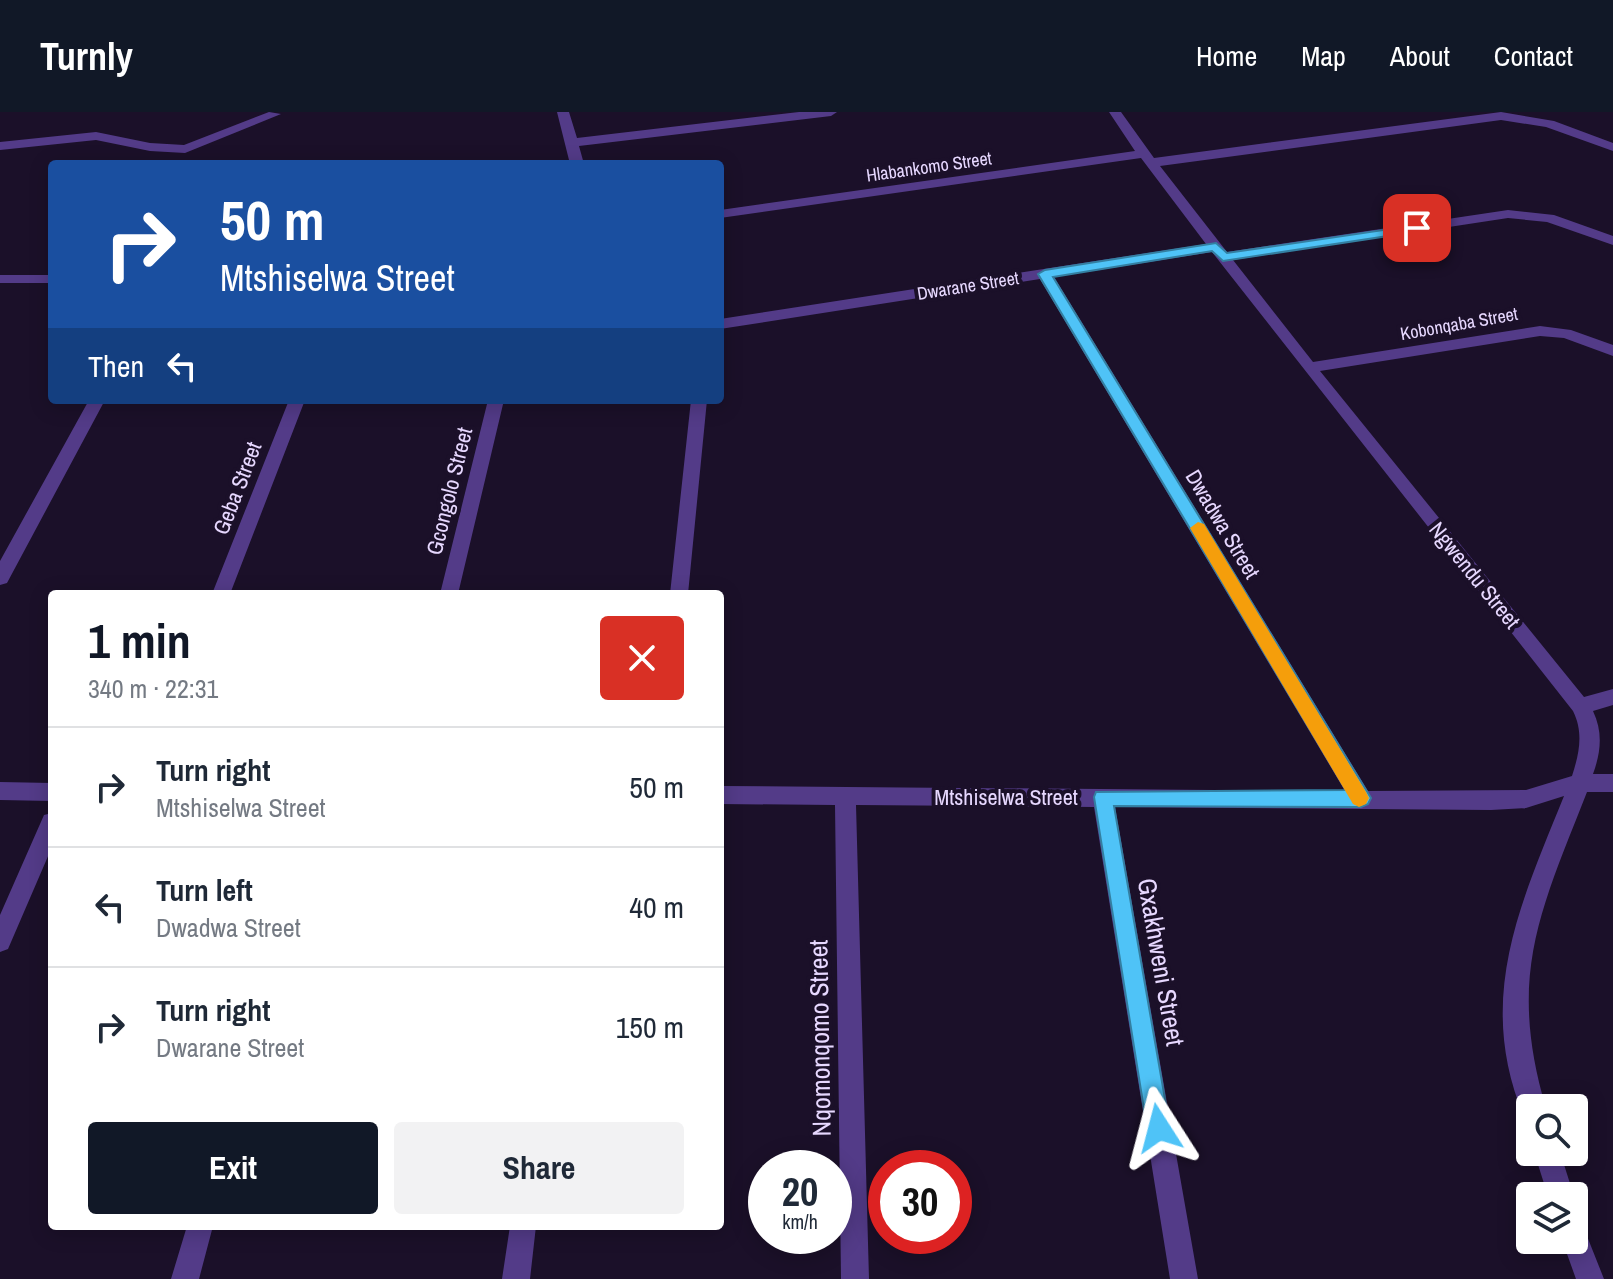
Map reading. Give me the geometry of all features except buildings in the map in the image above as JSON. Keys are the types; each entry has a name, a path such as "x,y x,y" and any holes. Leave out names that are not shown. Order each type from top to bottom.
{"street":[{"path":"563,112 576,160"},
{"path":"571,143 831,112"},
{"name":"Ngwendu Street","path":"1115,112 1309,368 1580,706 1590,729 1585,768 1531,906 1515,983 1515,1040 1529,1094"},
{"path":"0,146 96,136 150,147 185,149 275,114"},
{"name":"Hlabankomo Street","path":"724,213 1501,116 1549,124 1613,147"},
{"name":"Dwarane Street","path":"724,323 1045,274 1508,214 1549,218 1613,241"},
{"name":"Dwadwa Street","path":"1045,274 1361,798"},
{"path":"0,279 48,279"},
{"name":"Kobonqaba Street","path":"1309,368 1540,331 1566,333 1613,351"},
{"path":"0,578 95,404"},
{"name":"Geba Street","path":"223,590 295,404"},
{"name":"Gcongolo Street","path":"450,590 495,404"},
{"path":"679,590 699,404"},
{"path":"1580,706 1613,697"},
{"name":"Mtshiselwa Street","path":"724,795 1491,801 1526,799 1578,783 1613,783"},
{"path":"0,791 48,792"},
{"name":"Nqomonqomo Street","path":"845,796 855,1279"},
{"name":"Gxakhweni Street","path":"1103,797 1184,1279"},
{"path":"0,941 48,831"},
{"path":"185,1279 199,1230"},
{"path":"516,1279 522,1230"},
{"path":"1581,1254 1590,1279"}],"slow traffic":[{"path":"1198,528 1359,798"}],"route":[{"path":"1159,1128 1103,797 1361,798 1045,274 1216,247 1223,257 1417,228"}]}
